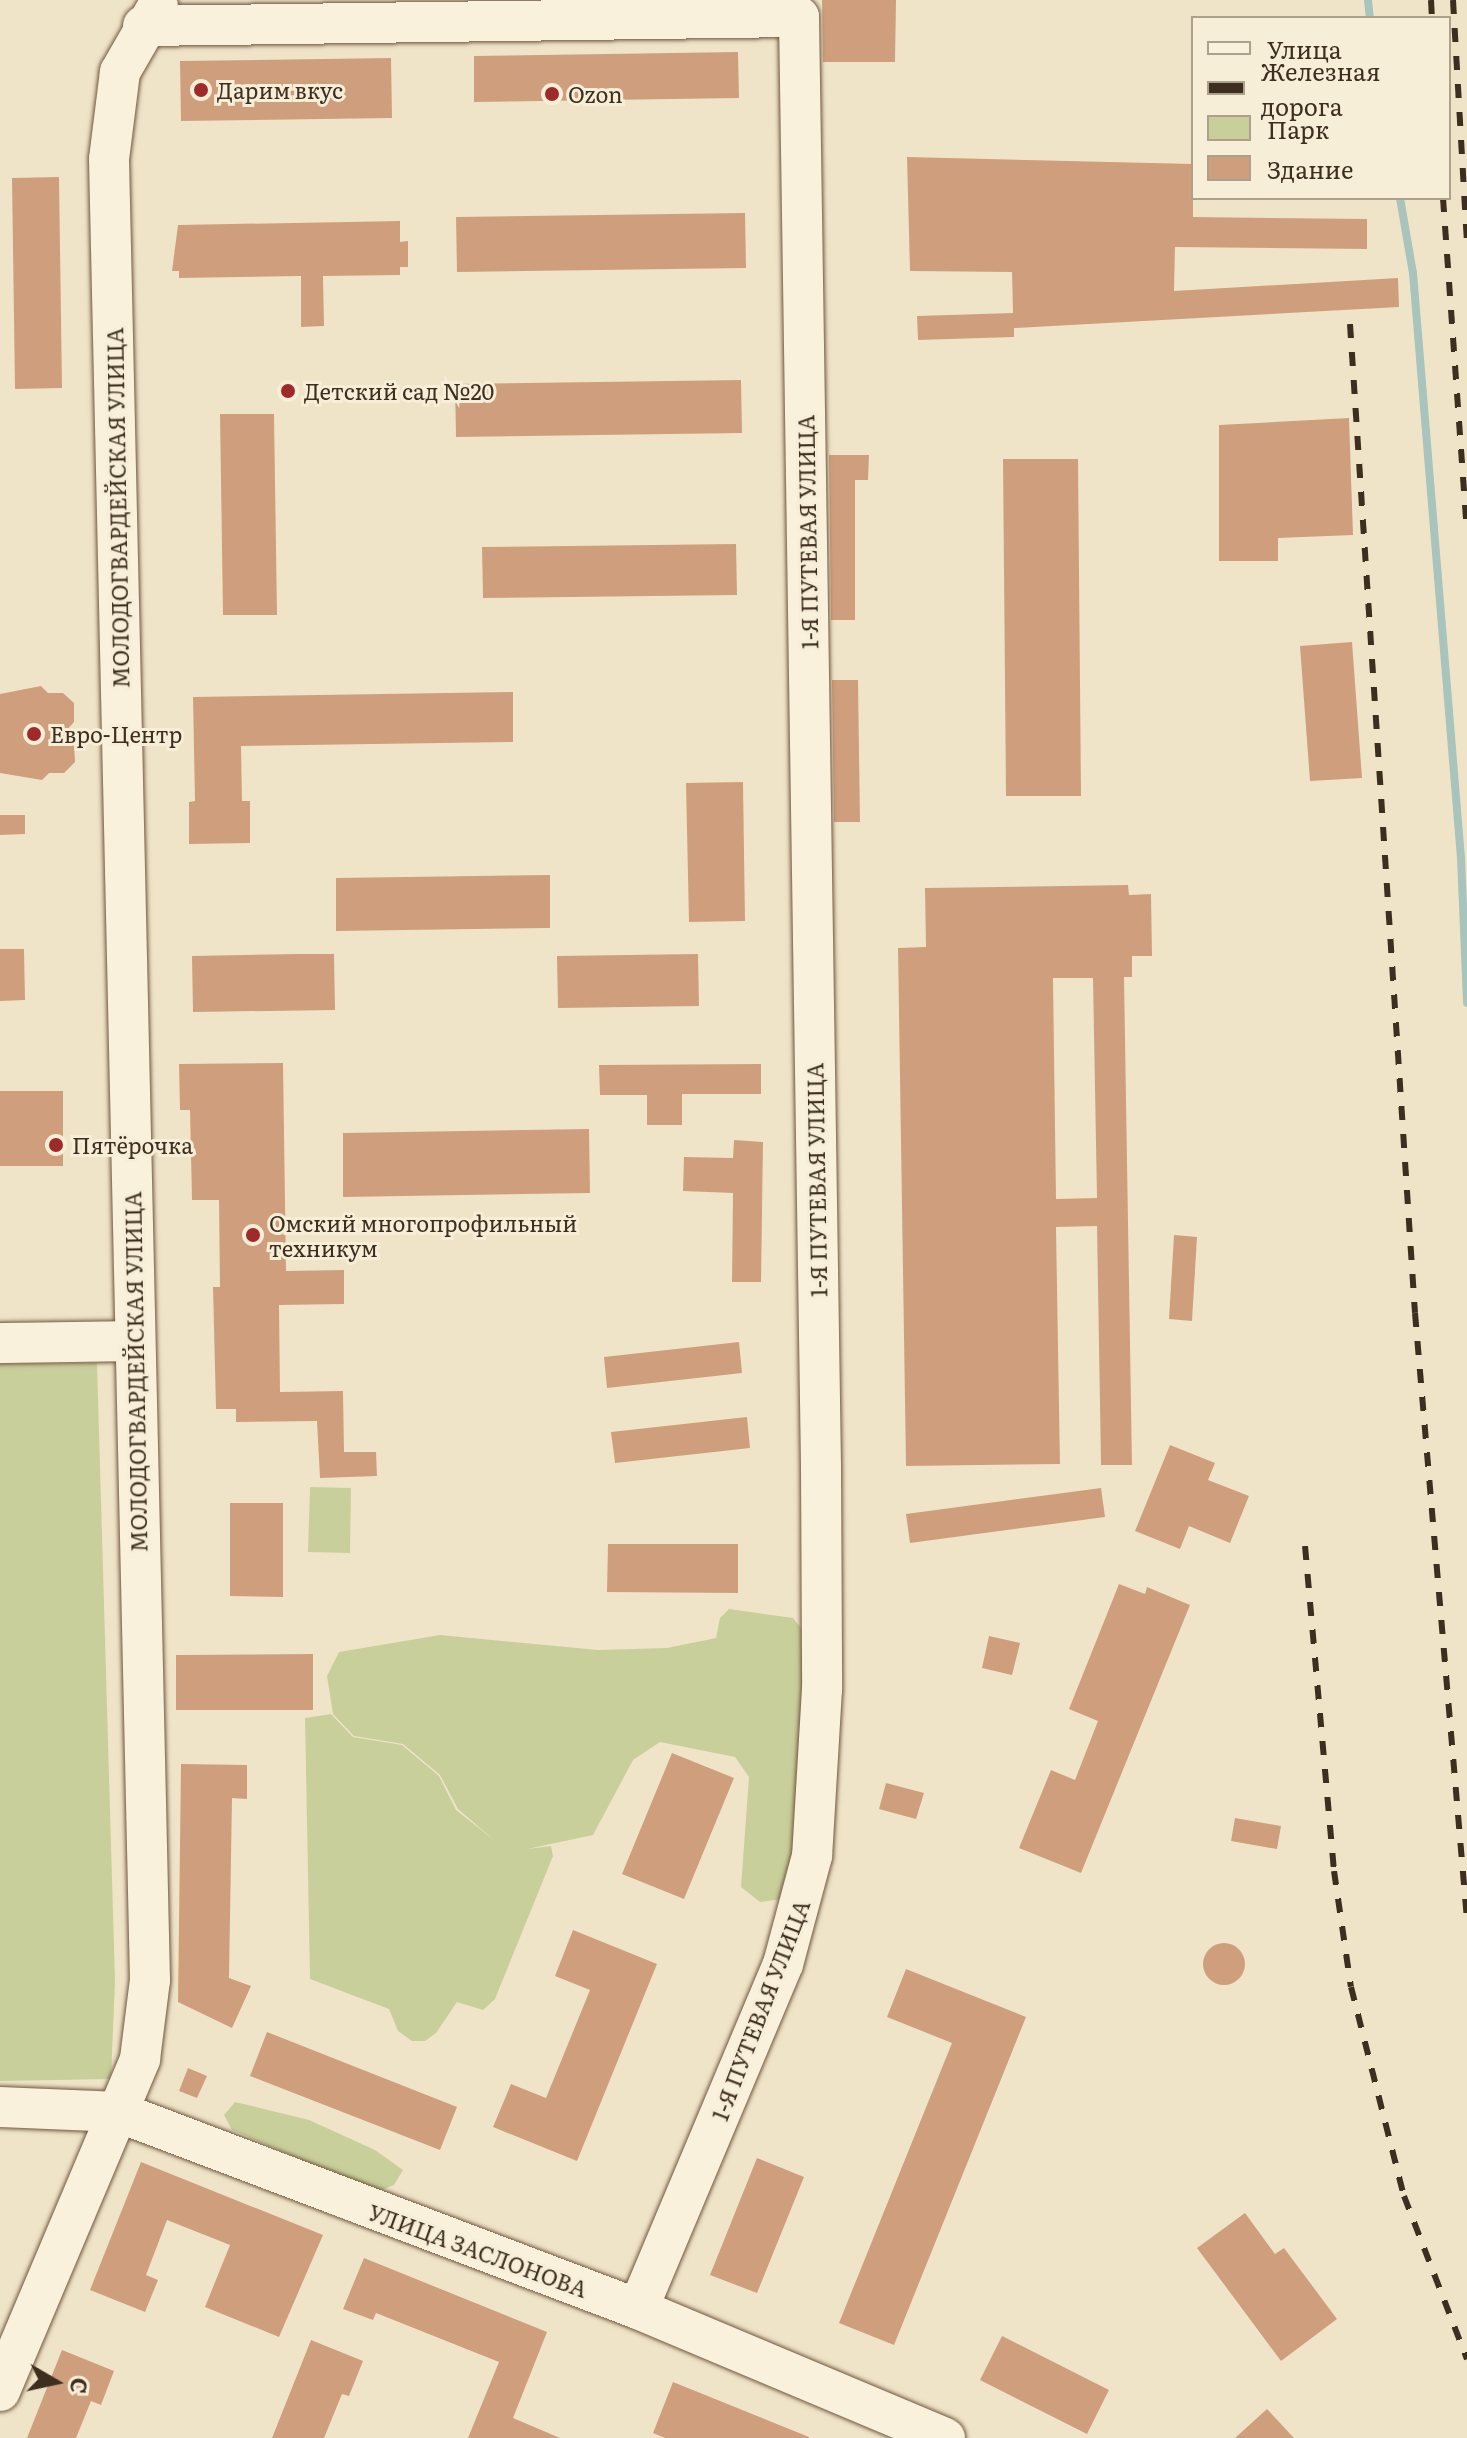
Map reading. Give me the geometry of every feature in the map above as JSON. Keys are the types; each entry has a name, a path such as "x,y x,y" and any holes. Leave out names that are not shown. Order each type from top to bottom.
{"street":[{"name":"1-Я ПУТЕВАЯ УЛИЦА","path":"153,13 799,17 821,1467 822,1689 812,1856 783,1964 638,2309"},
{"name":"МОЛОДОГВАРДЕЙСКАЯ УЛИЦА","path":"0,2391 140,2059 150,1980 109,159 120,72 153,13"},
{"path":"0,1343 135,1341"},
{"name":"УЛИЦА ЗАСЛОНОВА","path":"0,2107 118,2112 638,2309 945,2438"}],"green space":[{"path":"97,1363 115,1981 111,2079 0,2081 0,1364"},
{"path":"310,1487 351,1488 350,1553 308,1552"},
{"path":"729,1609 793,1618 808,1637 806,1817 783,1899 760,1902 741,1887 749,1777 735,1757 660,1742 633,1760 593,1835 527,1849 551,1846 553,1856 495,1999 483,2010 457,2002 436,2033 425,2041 412,2041 398,2031 389,2009 310,1979 305,1718 331,1714 353,1737 402,1745 439,1776 456,1810 494,1840 458,1809 440,1775 403,1744 354,1736 333,1714 327,1676 339,1652 440,1635 598,1650 667,1648 716,1638 720,1618"},
{"path":"235,2102 309,2120 375,2150 403,2170 394,2185 379,2191 232,2130 224,2115"}],"building":[{"path":"822,0 896,0 895,62 823,62"},
{"path":"738,52 739,98 474,102 474,56"},
{"path":"391,58 392,118 181,121 180,61"},
{"path":"907,157 1191,164 1193,217 1367,219 1367,249 1175,247 1174,291 1398,278 1399,307 1014,328 1014,337 918,340 917,316 1013,313 1012,272 910,271"},
{"path":"59,177 62,388 15,389 12,178"},
{"path":"745,213 746,268 457,272 456,217"},
{"path":"400,221 400,242 408,241 408,267 400,267 400,275 323,276 324,326 301,327 301,276 179,278 179,271 172,271 178,225"},
{"path":"741,380 742,433 456,437 455,384"},
{"path":"220,414 274,414 277,615 223,615"},
{"path":"1349,418 1353,535 1278,538 1278,561 1219,561 1219,425"},
{"path":"829,455 869,455 868,480 855,480 855,620 831,620"},
{"path":"1003,459 1078,459 1081,796 1006,796"},
{"path":"736,544 737,595 483,598 482,547"},
{"path":"1352,642 1362,778 1310,781 1300,646"},
{"path":"832,680 858,680 860,822 834,822"},
{"name":"Евро-Центр","path":"41,686 48,693 63,693 74,703 74,722 64,733 74,743 75,762 64,773 49,773 42,780 0,773 0,694"},
{"path":"513,692 513,742 241,746 242,801 250,801 250,843 189,844 189,802 195,801 193,697"},
{"path":"743,782 745,921 689,922 686,783"},
{"path":"0,815 25,815 25,834 0,835"},
{"path":"550,875 550,928 336,931 336,878"},
{"path":"1128,885 1129,895 1151,894 1152,956 1132,956 1132,977 1124,977 1132,1465 1101,1465 1097,1226 1056,1227 1060,1464 906,1466 898,948 926,947 925,888","holes":["1053,978 1093,978 1097,1198 1056,1199"]},
{"path":"0,949 24,949 25,1000 0,1001"},
{"path":"334,954 335,1010 193,1012 192,956"},
{"path":"698,954 699,1006 558,1008 557,956"},
{"name":"Омский многопрофильный техникум","path":"283,1063 286,1271 344,1270 344,1304 279,1305 280,1392 343,1391 344,1452 376,1452 377,1476 320,1478 317,1421 236,1422 236,1409 216,1409 213,1287 220,1287 219,1200 192,1200 190,1110 180,1110 179,1064"},
{"path":"761,1064 761,1094 682,1094 682,1125 647,1125 647,1095 600,1095 599,1065"},
{"path":"0,1091 63,1091 63,1166 0,1166"},
{"path":"589,1129 590,1193 343,1197 343,1133"},
{"path":"734,1140 763,1142 761,1282 732,1282 733,1193 683,1191 684,1157 733,1158"},
{"path":"1174,1235 1197,1237 1192,1321 1169,1319"},
{"path":"739,1342 742,1373 607,1388 604,1357"},
{"path":"747,1417 750,1448 615,1463 611,1432"},
{"path":"1170,1445 1215,1463 1208,1480 1249,1496 1230,1543 1189,1526 1180,1549 1135,1531"},
{"path":"1101,1488 1105,1517 910,1543 906,1514"},
{"path":"230,1503 283,1503 283,1597 230,1596"},
{"path":"608,1544 738,1544 738,1593 607,1592"},
{"path":"1119,1584 1145,1594 1147,1587 1190,1605 1081,1873 1019,1848 1051,1770 1075,1780 1098,1721 1069,1709"},
{"path":"989,1636 1020,1643 1012,1675 982,1668"},
{"path":"313,1654 313,1710 176,1710 176,1655"},
{"path":"672,1753 734,1778 684,1899 622,1874"},
{"path":"181,1764 247,1765 247,1799 232,1798 229,1978 251,1986 232,2028 178,2002"},
{"path":"886,1783 924,1793 916,1819 879,1809"},
{"path":"1235,1818 1281,1826 1277,1849 1231,1841"},
{"path":"573,1930 657,1964 577,2161 493,2127 511,2084 546,2098 590,1990 555,1976"},
{"path":"1224,1943 1238,1950 1245,1964 1238,1978 1224,1985 1210,1978 1203,1964 1210,1950"},
{"path":"906,1969 1026,2017 894,2345 839,2323 952,2043 887,2017"},
{"path":"267,2032 457,2107 440,2150 250,2076"},
{"path":"188,2068 207,2076 197,2098 179,2091"},
{"path":"757,2158 804,2177 757,2293 710,2275"},
{"path":"141,2162 323,2235 279,2337 205,2307 230,2245 167,2220 146,2275 158,2280 145,2312 90,2290"},
{"path":"1245,2213 1275,2254 1284,2248 1337,2319 1281,2361 1197,2248"},
{"path":"364,2258 547,2332 513,2418 560,2438 468,2438 499,2362 376,2313 373,2320 343,2309"},
{"path":"1002,2336 1109,2390 1087,2434 980,2380"},
{"path":"311,2340 363,2361 349,2396 342,2394 324,2438 272,2438"},
{"path":"62,2350 114,2371 101,2405 91,2401 76,2438 27,2438"},
{"path":"673,2382 809,2438 665,2438 653,2433"},
{"path":"1267,2409 1294,2438 1235,2438"}],"waterway":[{"path":"1368,0 1370,16"},
{"path":"1400,200 1413,273 1461,858 1467,1003"}],"railway":[{"path":"1431,0 1432,16"},
{"path":"1453,0 1467,246"},
{"path":"1443,200 1467,532"},
{"path":"1350,324 1415,1313 1467,1919"},
{"path":"1305,1546 1334,1871 1351,1987 1404,2196 1467,2359"}],"place":[{"name":"Дарим вкус","path":"201,90"},
{"name":"Ozon","path":"552,94"},
{"name":"Детский сад №20","path":"288,391"},
{"name":"Евро-Центр","path":"34,734"},
{"name":"Пятёрочка","path":"56,1145"},
{"name":"Омский многопрофильный техникум","path":"253,1235"}]}
